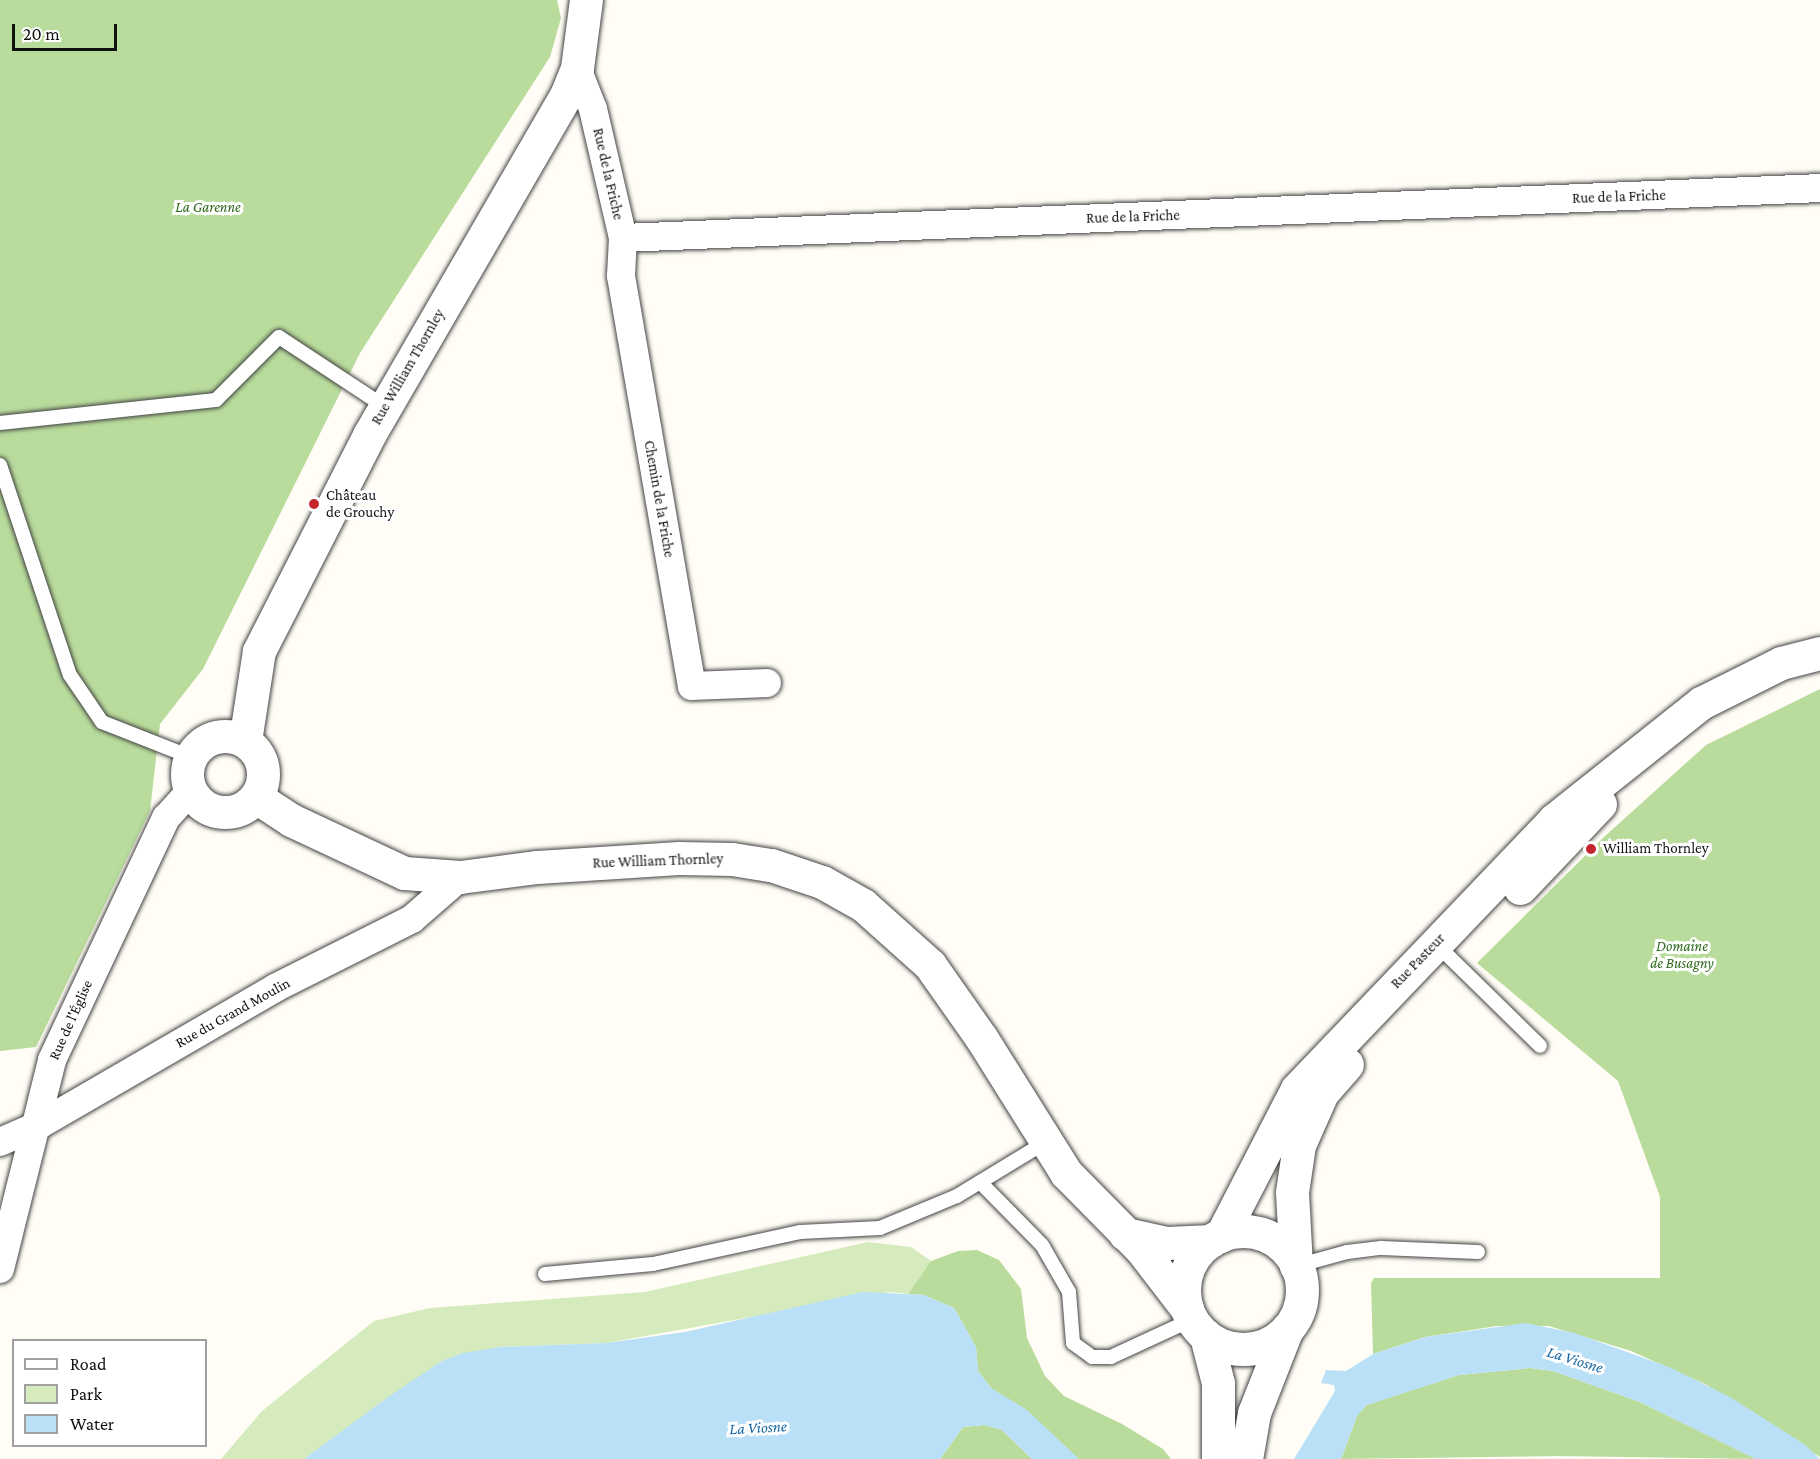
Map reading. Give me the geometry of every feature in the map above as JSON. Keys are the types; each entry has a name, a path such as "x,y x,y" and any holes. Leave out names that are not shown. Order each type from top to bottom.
{"street":[{"name":"Rue William Thornley","path":"245,741 259,651 293,579 386,407 567,93 576,68 586,0"},
{"name":"Rue de la Friche","path":"576,68 593,109 623,238 1820,188"},
{"name":"Chemin de la Friche","path":"623,238 621,276 692,686 767,683"},
{"name":"Rue Pasteur","path":"1216,1238 1297,1089 1443,951 1566,842 1668,727 1737,682 1781,663 1820,653"},
{"path":"234,737 245,741 261,761 262,786 256,797 234,811 221,812 198,801 187,779 191,757 199,747 215,738 234,737"},
{"name":"Rue de l'Église","path":"0,1269 39,1125 52,1060 166,818 191,790"},
{"name":"Rue William Thornley","path":"256,797 291,820 404,873 460,877 537,867 679,858 771,865 822,882 863,905 930,965 982,1039 1044,1143 1094,1205 1125,1234 1195,1322"},
{"name":"Rue du Grand Moulin","path":"0,1142 39,1125 275,988 412,920 460,877"},
{"name":"Rue Pasteur","path":"1296,1266 1293,1180 1308,1117 1344,1068 1443,951"},
{"path":"1125,1234 1167,1243 1216,1238 1242,1232 1264,1236 1283,1248 1296,1266 1301,1299 1258,1403 1232,1457"},
{"path":"1216,1238 1195,1256 1185,1277 1195,1322 1218,1383 1232,1457"},
{"path":"1195,1322 1226,1347 1248,1348 1269,1343 1287,1329"}],"lane":[{"path":"0,423 216,400 279,337 386,407"},
{"path":"0,465 70,675 102,722 191,757"},
{"path":"1443,951 1540,1046"},
{"path":"545,1274 653,1264 800,1232 880,1228 957,1196 1044,1143"},
{"path":"981,1182 1042,1245 1069,1292 1073,1343 1092,1357 1111,1357 1195,1322"},
{"path":"1296,1266 1347,1252 1381,1248 1478,1252"}],"green space":[{"name":"La Garenne","path":"0,0 557,0 561,18 550,57 360,353 203,669 160,724 150,811 36,1047 0,1051"},
{"name":"Domaine de Busagny","path":"1820,689 1820,1457 1707,1385 1631,1351 1549,1326 1497,1326 1425,1337 1373,1354 1371,1283 1374,1278 1660,1278 1660,1197 1618,1081 1477,963 1604,837 1706,745"},
{"path":"868,1242 911,1247 931,1261 908,1294 890,1292 606,1343 501,1347 442,1361 304,1459 221,1459 262,1411 374,1321 430,1308 645,1292"},
{"path":"977,1250 999,1260 1021,1289 1027,1338 1045,1376 1064,1396 1122,1424 1163,1449 1171,1459 1079,1459 991,1388 978,1371 976,1347 954,1308 924,1295 908,1294 931,1261 958,1251"},
{"path":"1530,1368 1553,1371 1640,1402 1756,1459 1559,1456 1341,1459 1357,1416 1366,1405 1459,1375"},
{"path":"984,1425 1002,1430 1032,1459 940,1459 963,1427"}],"water":[{"name":"La Viosne","path":"863,1292 924,1295 954,1308 976,1347 978,1371 991,1388 1027,1410 1079,1459 1032,1459 1002,1430 984,1425 963,1427 940,1459 304,1459 391,1395 442,1361 463,1353 501,1347 606,1343 685,1332"},
{"name":"La Viosne","path":"1526,1323 1574,1333 1669,1367 1730,1397 1804,1444 1820,1459 1756,1459 1640,1402 1553,1371 1530,1368 1459,1375 1367,1405 1357,1416 1341,1459 1294,1459 1335,1391 1334,1385 1321,1383 1326,1370 1346,1371 1373,1354 1425,1337"}],"place":[{"name":"Château de Grouchy","path":"314,504"},
{"name":"William Thornley","path":"1591,849"}]}
